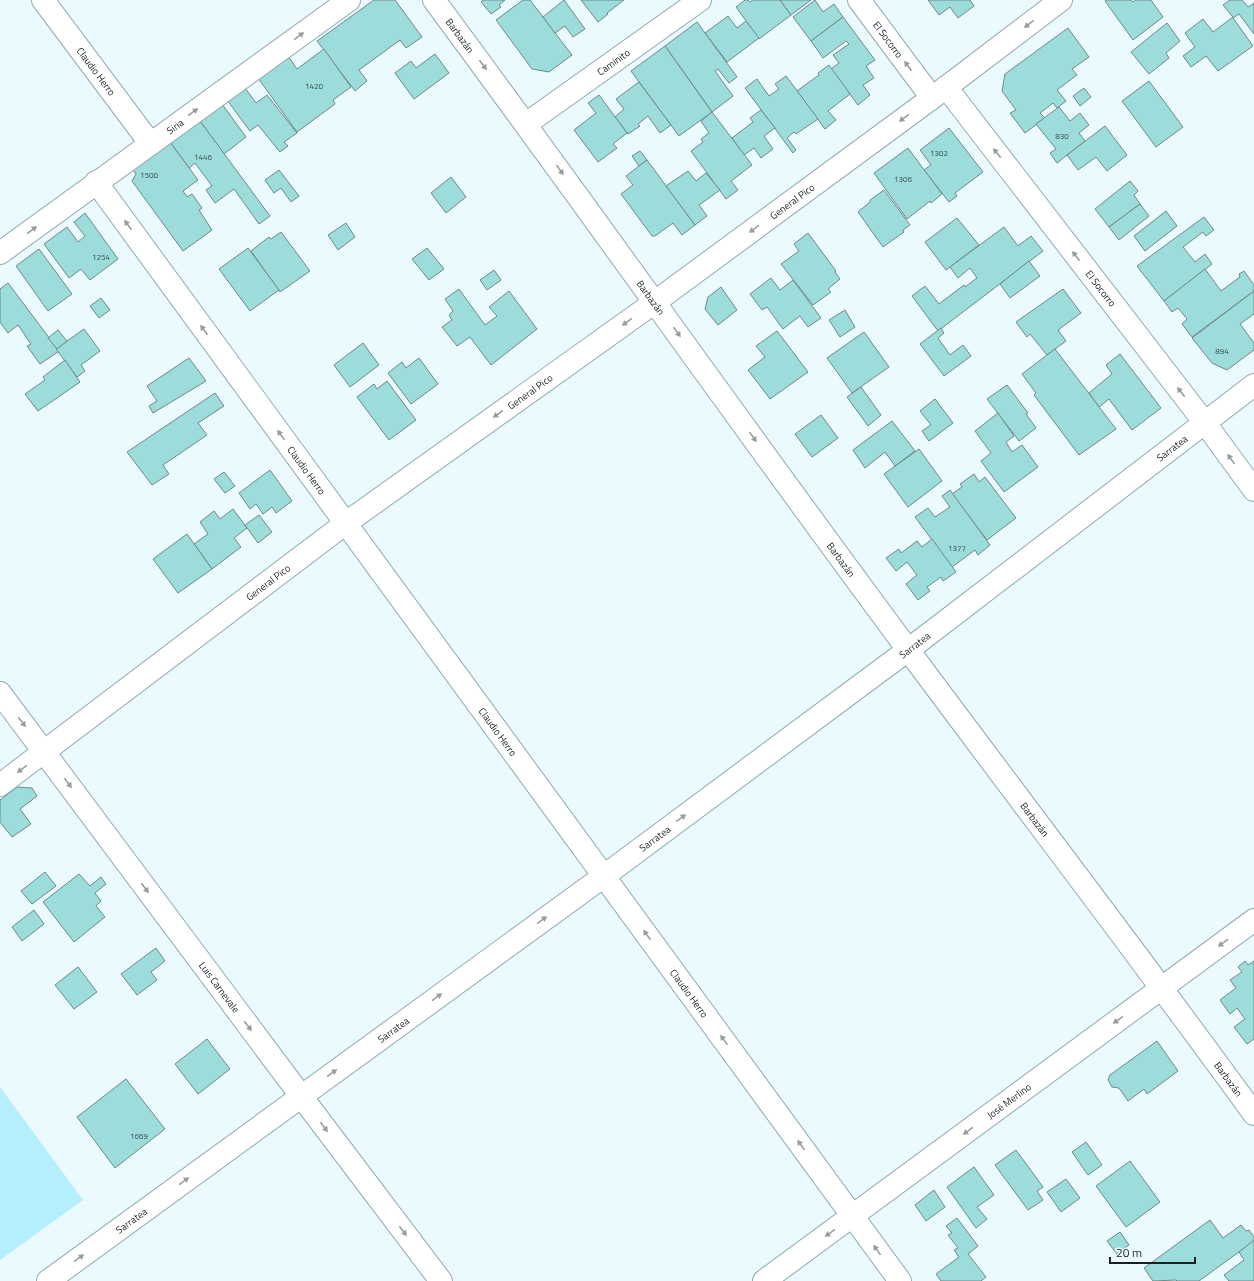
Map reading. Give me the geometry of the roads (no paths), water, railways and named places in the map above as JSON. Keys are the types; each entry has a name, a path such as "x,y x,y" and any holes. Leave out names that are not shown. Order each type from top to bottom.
{"street":[{"name":"Claudio Herro","path":"43,0 150,143"},
{"name":"Siria","path":"0,252 349,0"},
{"name":"Barbazán","path":"434,0 526,124 908,650 1162,988 1254,1114"},
{"name":"Caminito","path":"526,124 700,0"},
{"name":"El Socorro","path":"859,0 939,92 1205,423 1254,490"},
{"name":"General Pico","path":"0,785 346,523 655,302 939,92 1060,0"},
{"name":"Claudio Herro","path":"96,182 900,1281"},
{"name":"Sarratea","path":"48,1281 604,876 908,650 1254,386"},
{"name":"Luis Carnevale","path":"0,693 440,1281"},
{"name":"José Merlino","path":"764,1281 1254,920"}]}
